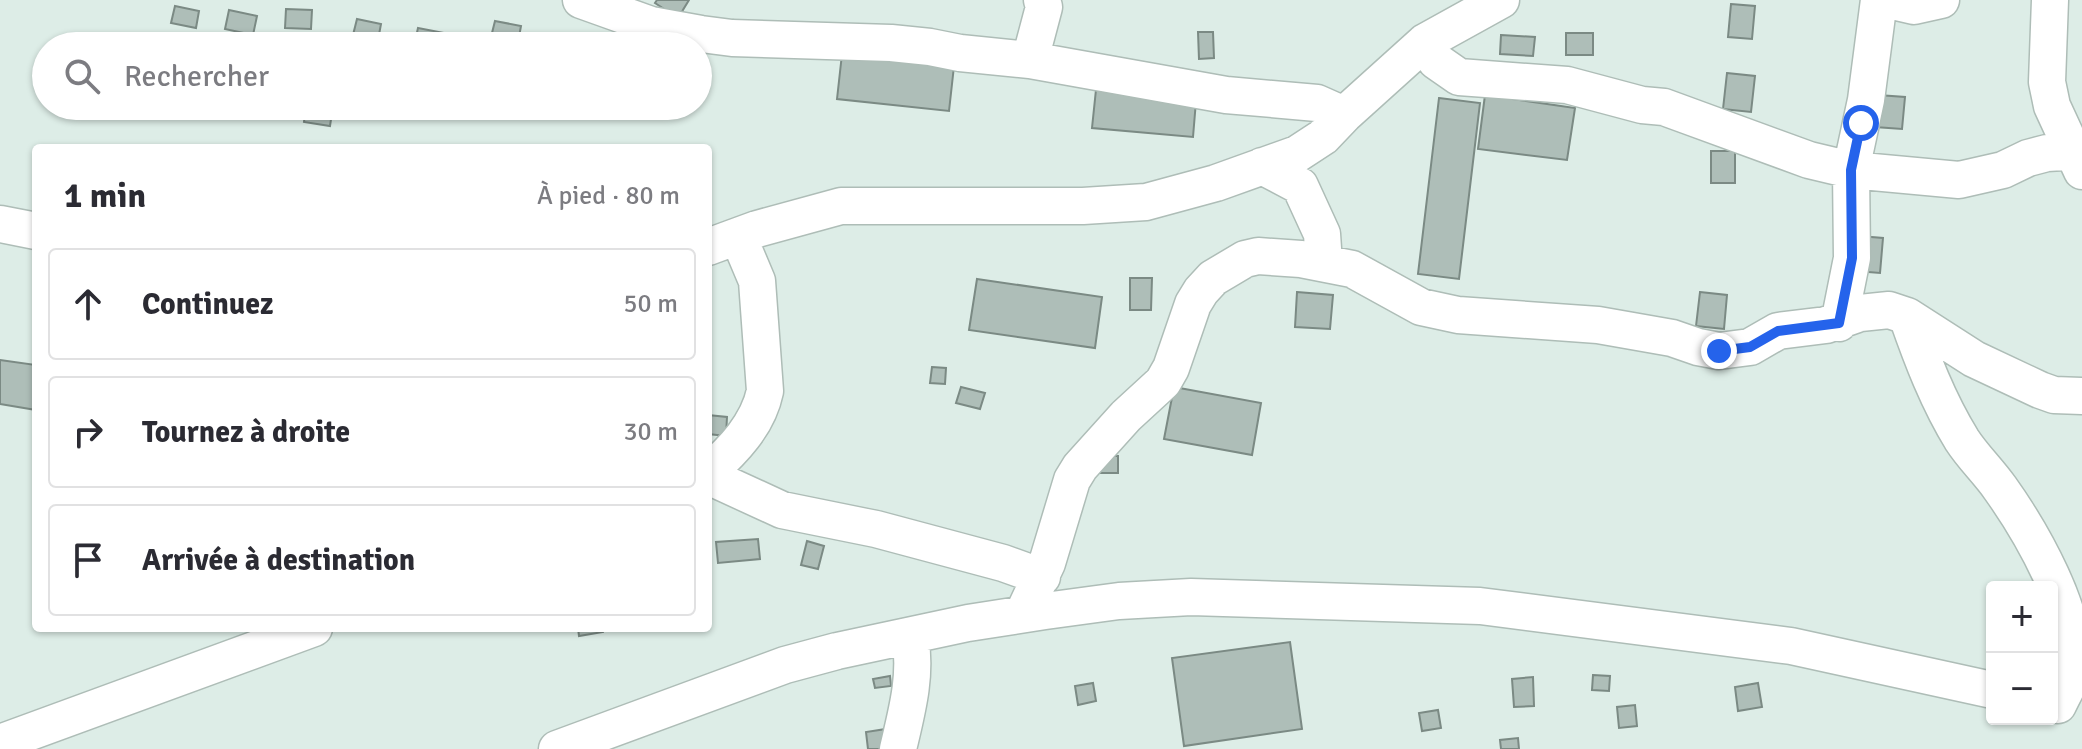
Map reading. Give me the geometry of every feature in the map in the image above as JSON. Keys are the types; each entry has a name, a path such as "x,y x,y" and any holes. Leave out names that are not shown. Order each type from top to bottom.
{"street":[{"path":"581,0 651,25 690,32"},
{"path":"1030,60 1044,7 1042,0"},
{"path":"712,470 750,429 761,409 765,391 757,281 723,242 841,206 1083,206 1146,202 1216,183 1297,154 1323,137 1425,42 1501,0"},
{"path":"1839,323 1852,258 1851,170 1866,100 1879,0"},
{"path":"1888,0 1914,6 1941,0"},
{"path":"1425,42 1436,61 1459,77 1567,85 1642,105 1664,107 1809,160 1851,170 1959,180 2003,170 2028,158 2078,158 2052,106 2047,82 2050,0"},
{"path":"712,35 891,43 1030,60 1226,95 1317,103 1344,115"},
{"path":"1262,166 1300,186 1322,234 1324,263"},
{"path":"0,224 32,230"},
{"path":"1023,614 1042,577 1072,480 1080,467 1126,416 1163,382 1201,291 1213,278 1245,259 1258,256 1272,255 1352,269 1421,307 1458,315 1598,325 1672,338 1719,351 1750,347 1778,331 1839,323 1874,310 1889,310 1907,316 1974,359 2032,387 2054,395 2082,396"},
{"path":"1907,316 1939,398 1961,439 1999,486 2035,541 2062,591 2071,620 2075,650 2064,707"},
{"path":"712,476 782,510 876,529 1003,563 1042,577"},
{"path":"557,749 785,665 1023,614 1119,601 1191,597 1480,606 1791,646 1986,689"},
{"path":"0,743 303,632"},
{"path":"898,749 913,681 914,659 910,636"}],"building":[{"path":"657,0 689,0 678,18 655,3"},
{"path":"1731,4 1755,6 1752,39 1728,37"},
{"path":"175,6 199,11 196,28 171,23"},
{"path":"286,9 312,10 311,29 285,28"},
{"path":"229,10 257,16 254,32 225,29"},
{"path":"357,19 381,24 380,32 354,32"},
{"path":"495,21 521,26 520,32 492,32"},
{"path":"418,28 439,32 417,32"},
{"path":"1198,32 1213,32 1214,58 1199,59"},
{"path":"1566,33 1593,33 1593,55 1566,55"},
{"path":"1501,35 1535,37 1533,56 1500,54"},
{"path":"842,54 954,66 949,111 837,99"},
{"path":"1727,73 1755,76 1751,112 1723,109"},
{"path":"1097,80 1197,89 1193,137 1092,128"},
{"path":"1485,95 1575,108 1567,160 1478,149"},
{"path":"1878,95 1905,97 1902,129 1875,127"},
{"path":"1439,98 1480,103 1459,279 1418,274"},
{"path":"304,120 331,120 330,126"},
{"path":"1711,151 1735,151 1735,183 1711,183"},
{"path":"1859,236 1883,238 1880,273 1856,271"},
{"path":"1130,278 1152,278 1151,310 1130,310"},
{"path":"977,279 1102,297 1095,348 969,330"},
{"path":"1297,292 1333,295 1330,329 1295,327"},
{"path":"1700,292 1727,295 1724,329 1696,326"},
{"path":"0,360 32,364 32,409 0,404"},
{"path":"932,367 946,368 945,384 930,383"},
{"path":"961,387 985,393 980,409 956,403"},
{"path":"1174,387 1261,403 1252,455 1164,439"},
{"path":"712,415 727,417 726,436 712,434"},
{"path":"1094,456 1118,456 1118,473 1094,473"},
{"path":"758,539 760,559 718,563 716,542"},
{"path":"807,541 824,546 818,569 801,565"},
{"path":"578,632 603,632 579,636"},
{"path":"1290,642 1302,729 1184,746 1172,658"},
{"path":"1593,675 1610,676 1609,691 1592,690"},
{"path":"890,676 891,686 875,688 873,679"},
{"path":"1533,677 1534,706 1514,707 1512,679"},
{"path":"1093,683 1096,701 1078,705 1075,686"},
{"path":"1758,683 1762,707 1738,711 1735,687"},
{"path":"1635,705 1637,726 1619,728 1617,707"},
{"path":"1438,710 1441,728 1422,731 1419,713"},
{"path":"886,729 889,749 868,749 866,732"},
{"path":"1518,738 1519,749 1501,749 1500,740"}],"route":[{"path":"1719,351 1750,347 1778,331 1795,327 1839,323 1852,258 1851,170 1861,123"}]}
